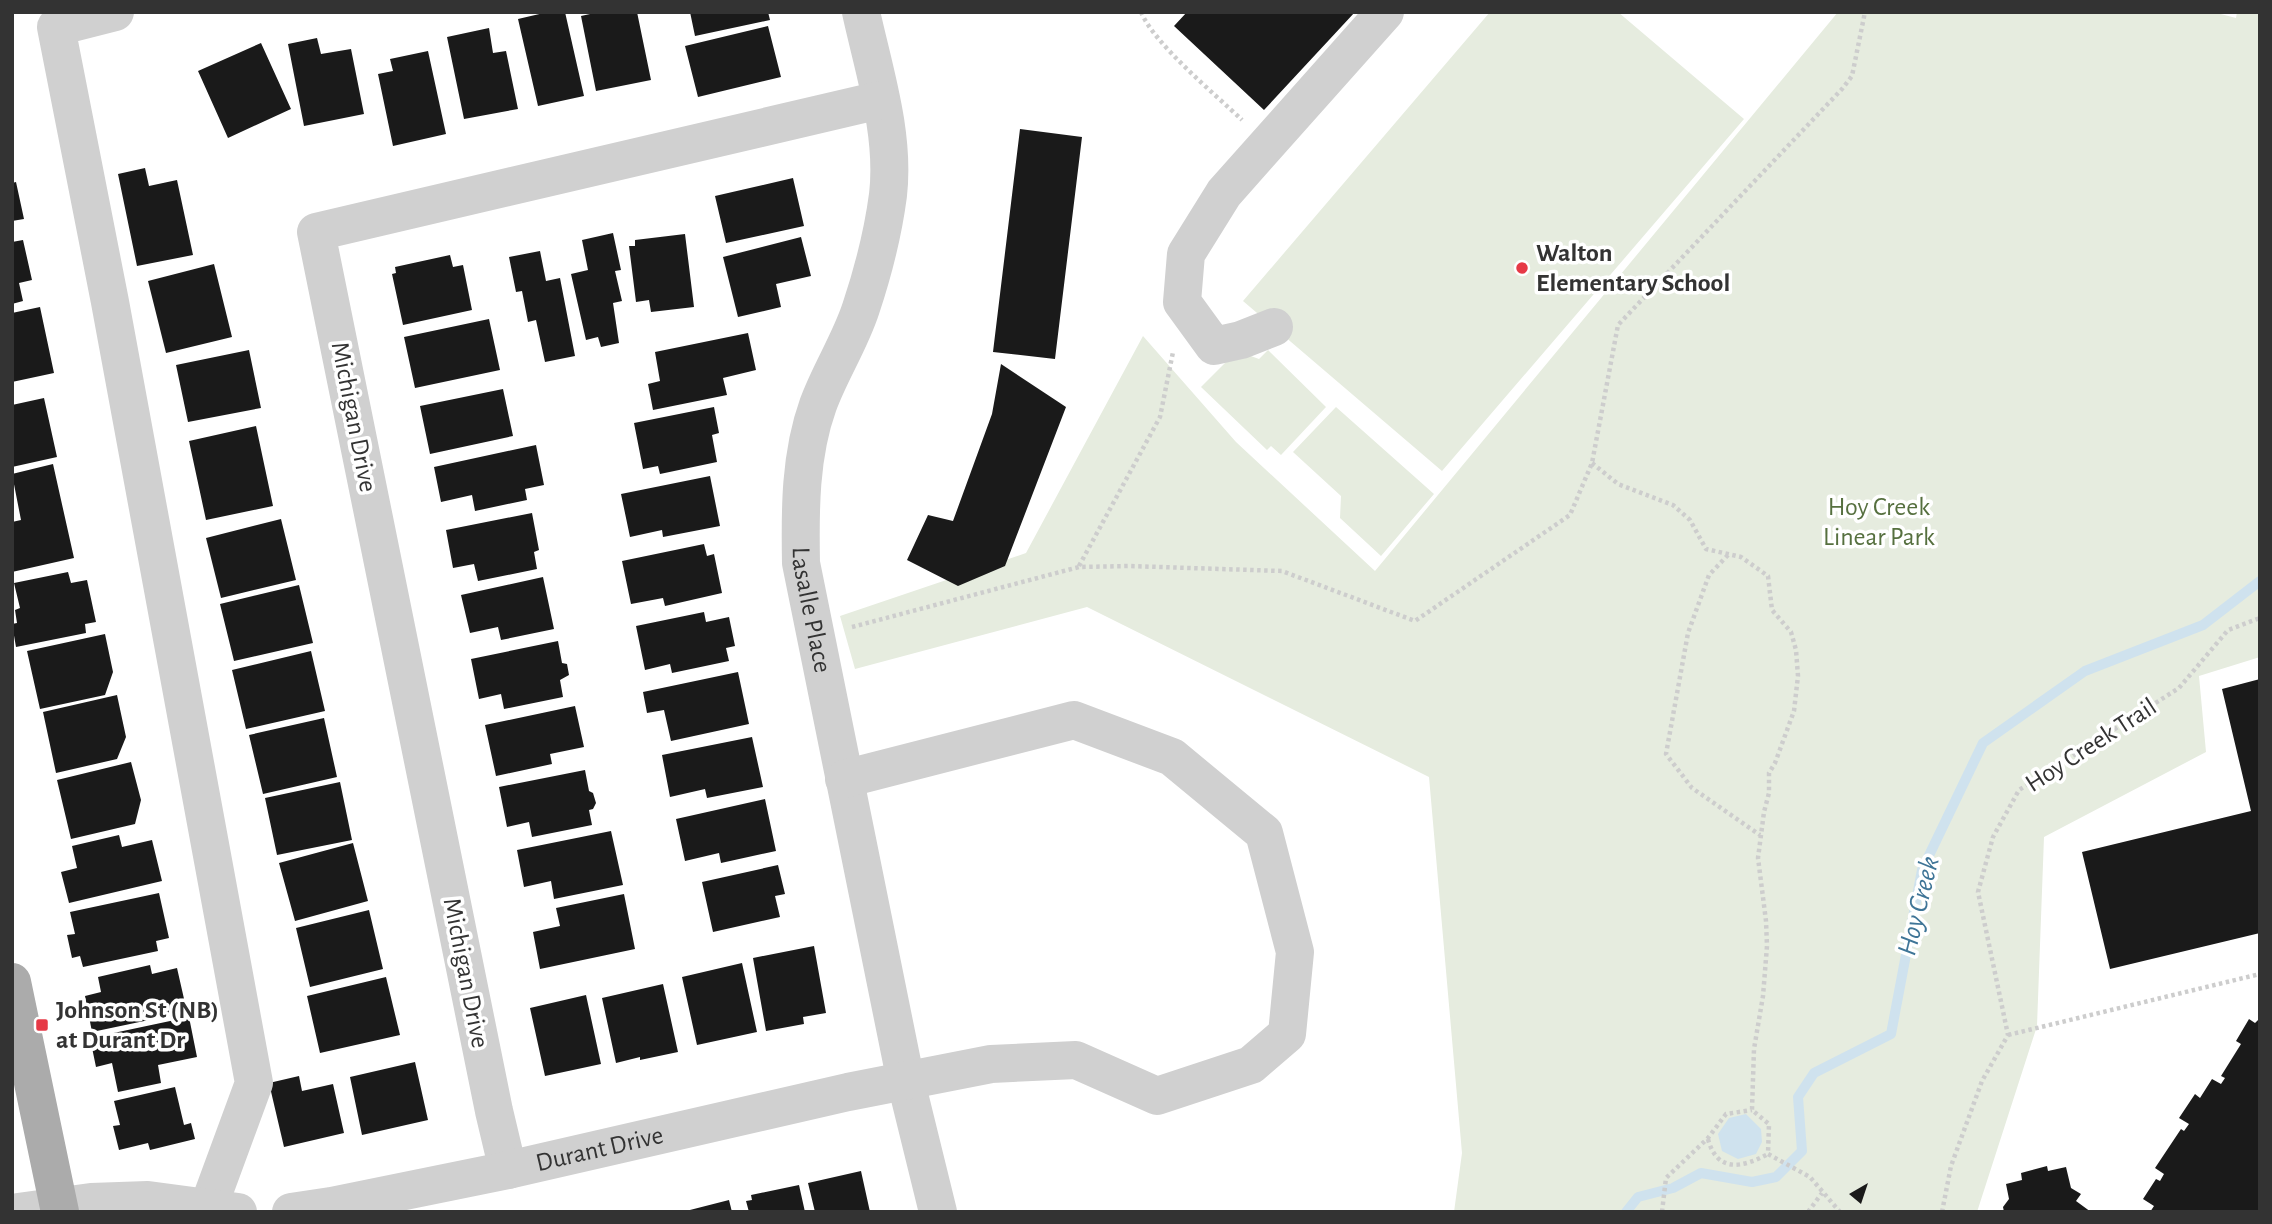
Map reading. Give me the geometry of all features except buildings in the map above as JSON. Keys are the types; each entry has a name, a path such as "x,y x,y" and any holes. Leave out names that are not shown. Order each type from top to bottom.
{"main road":[{"path":"12,982 59,1209"}],"street":[{"path":"18,1212 148,1200 223,1210 254,1083 113,316 56,27 115,12"},
{"name":"Lasalle Place","path":"861,12 889,145 888,193 879,243 861,310 818,406 805,455 800,513 802,563 906,1082 938,1212"},
{"path":"1274,327 1241,340 1214,346 1182,302 1186,254 1224,193 1385,12"},
{"name":"Michigan Drive","path":"508,1170 316,232 880,100"},
{"name":"Durant Drive","path":"290,1212 508,1170 835,1095 991,1064 1076,1060 1157,1096 1251,1065 1287,1034 1295,952 1265,833 1172,757 1074,720 844,779"}],"path":[{"path":"1141,12 1146,24 1190,71 1268,144"},
{"path":"816,635 1079,567 1282,571 1415,621 1570,515 1592,463 1618,325 1842,89 1852,76 1865,12"},
{"path":"1079,567 1160,417 1182,302"},
{"path":"1592,463 1618,484 1672,505 1690,520 1706,549 1741,557 1768,576 1772,610 1791,632 1796,650 1798,676 1794,711 1769,773 1769,793 1758,858 1767,946 1763,996 1754,1049 1752,1110"},
{"path":"1728,554 1709,575 1688,633 1666,754 1692,788 1761,836"},
{"name":"Hoy Creek Trail","path":"2008,1035 1978,892 1993,837 2019,790 2179,688 2228,630 2260,618"},
{"path":"1942,1212 1951,1166 1982,1081 2008,1035 2260,974"},
{"path":"1662,1212 1666,1178 1708,1138 1726,1114 1752,1110 1769,1124 1771,1156"},
{"path":"1708,1138 1712,1153 1729,1166 1750,1164 1771,1156 1810,1177 1840,1212"},
{"path":"1808,1212 1822,1193"}],"green space":[{"path":"1490,12 1618,12 1744,119 1442,471 1243,301"},
{"name":"Hoy Creek Linear Park","path":"1838,12 2213,12 2236,18 2237,12 2260,12 2260,657 2199,676 2206,752 2044,837 2037,1026 1977,1212 1454,1212 1462,1153 1429,777 1087,607 855,669 840,616 1026,553 1143,336 1236,442 1375,571"},
{"path":"1268,350 1326,407 1281,455 1271,446 1267,450 1201,387 1237,351 1259,359"},
{"path":"1336,407 1434,494 1381,556 1340,518 1341,496 1293,452"}],"water":[{"path":"1746,1114 1761,1129 1762,1142 1756,1154 1738,1159 1722,1151 1718,1134 1729,1118"}],"waterway":[{"name":"Hoy Creek","path":"1626,1212 1638,1197 1673,1188 1701,1173 1752,1182 1776,1177 1802,1151 1798,1097 1814,1073 1891,1034 1922,870 1983,743 2085,671 2203,625 2260,581"}],"place":[{"name":"Walton Elementary School","path":"1522,268"},
{"name":"Johnson St (NB) at Durant Dr","path":"42,1025"}]}
